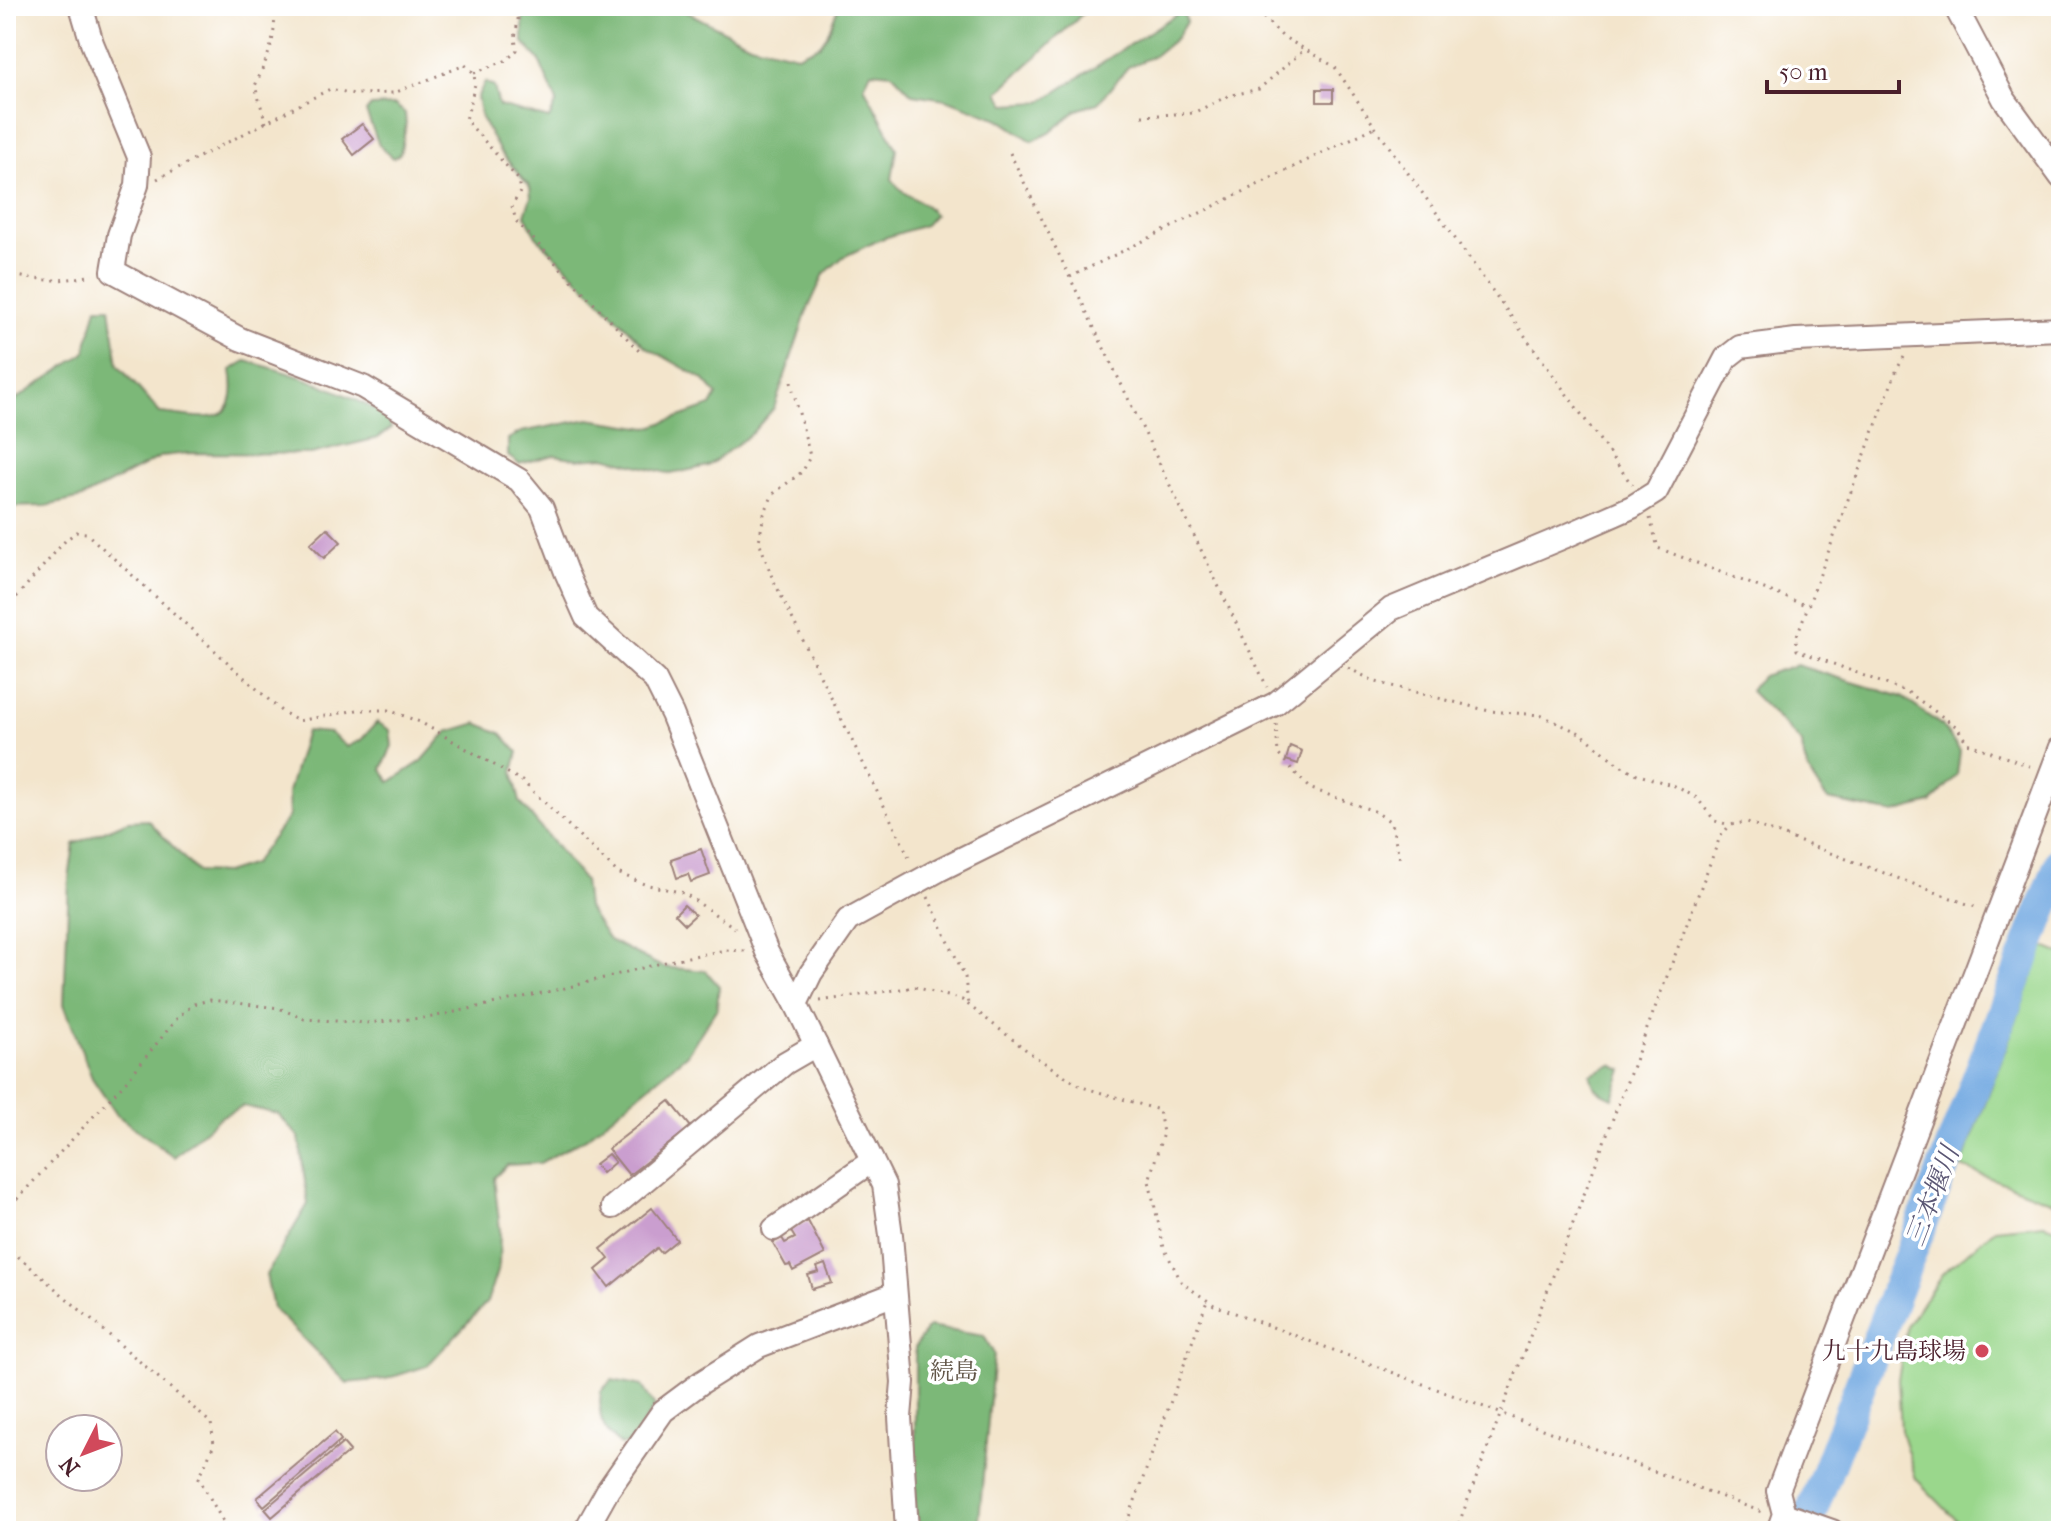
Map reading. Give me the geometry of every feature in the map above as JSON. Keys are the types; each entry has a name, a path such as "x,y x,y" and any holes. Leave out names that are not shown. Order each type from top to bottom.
{"street":[{"path":"81,6 92,43 139,157 135,190 119,235 113,271 240,339 363,387 519,480 542,508 586,617 655,680 672,714 767,952 796,1004 884,1185 903,1382 900,1417 907,1531"},
{"path":"1955,6 2004,99 2061,177"},
{"path":"796,1004 811,973 848,920 920,880 1275,704 1391,609 1566,536 1656,492 1726,358 1740,347 1796,340 2061,329"},
{"path":"1827,1529 1778,1521 1778,1491 2061,747"},
{"path":"613,1207 785,1063 816,1045"},
{"path":"774,1229 872,1161"},
{"path":"585,1531 608,1490 663,1411 759,1346 895,1294"}],"path":[{"path":"266,123 255,86 274,39 274,6"},
{"path":"474,73 507,60 517,50 515,39 520,6"},
{"path":"1252,6 1282,36 1335,67 1629,482 1647,498 1658,548 1808,606"},
{"path":"1142,116 1193,113 1228,96 1259,89 1305,49"},
{"path":"135,190 330,89 354,94 394,93 465,65 474,73 475,84 466,120 518,179 520,192 512,206 516,221 641,353"},
{"path":"1070,277 1375,127"},
{"path":"1010,153 1275,704 1278,754 1309,788 1374,811 1391,822 1400,860"},
{"path":"6,273 31,280 60,282 113,271"},
{"path":"1916,336 1897,369 1796,638 1797,650 1909,693 1957,727 1967,743 2051,773"},
{"path":"791,382 810,456 803,471 773,494 764,514 759,541 772,577 965,977 968,1005"},
{"path":"6,609 65,541 76,532 86,533 281,711 298,721 357,710 388,710 420,722 522,781 618,873 644,884 684,893 767,952"},
{"path":"1331,659 1376,682 1489,711 1540,715 1582,734 1618,764 1697,798 1715,821 1730,825 1747,822 1997,915"},
{"path":"1456,1531 1720,837 1730,825"},
{"path":"6,1211 128,1079 179,1016 194,1004 210,1000 279,1008 304,1019 367,1023 432,1017 714,952 767,952"},
{"path":"796,1004 915,987 962,1000 1034,1056 1082,1087 1159,1110 1163,1133 1149,1181 1164,1248 1182,1283 1207,1301 1778,1521"},
{"path":"6,1246 211,1423 214,1444 199,1478 228,1531"},
{"path":"1124,1531 1207,1301"}],"green space":[{"path":"526,6 675,6 750,44 797,55 820,45 839,6 1091,6 998,92 1006,104 1041,102 1183,10 1186,22 1176,38 1154,56 1128,67 1098,103 1077,110 1050,133 1032,141 999,119 946,99 912,94 892,73 871,71 864,86 897,149 892,179 903,192 925,205 934,215 925,225 881,239 843,257 824,274 807,311 774,408 752,433 708,466 671,474 605,457 579,459 554,455 519,464 508,456 508,439 521,432 589,419 648,428 711,406 717,395 703,379 645,346 536,236 525,215 531,197 530,187 500,152 481,118 477,98 485,82 494,87 499,106 549,119 557,102 539,60 523,42 523,11"},
{"path":"395,105 405,113 406,126 400,154 393,158 379,145 366,112 371,106"},
{"path":"97,307 110,307 118,365 160,413 204,417 225,411 233,390 231,370 246,361 302,377 353,398 388,417 391,428 378,438 311,454 189,453 162,456 82,498 46,506 6,507 6,406 85,353"},
{"path":"1796,665 1902,697 1941,725 1960,751 1957,775 1931,803 1894,813 1828,800 1810,773 1802,743 1750,691 1761,676"},
{"path":"377,722 390,730 392,746 382,769 390,782 422,761 447,732 477,723 501,733 518,752 513,772 520,802 584,881 587,907 609,940 662,967 706,971 719,986 717,1008 687,1054 586,1138 540,1163 507,1165 494,1178 500,1230 499,1265 487,1302 427,1366 386,1379 347,1383 273,1308 266,1275 308,1204 299,1137 278,1114 243,1106 220,1117 174,1157 117,1115 92,1078 64,1004 69,879 74,844 128,821 148,820 197,872 225,873 253,864 289,816 288,792 306,731 330,733 347,747 361,740"},
{"path":"2044,947 2061,954 2061,1205 1961,1167"},
{"path":"1612,1065 1623,1070 1613,1098 1600,1092 1591,1079 1591,1074"},
{"name":"九十九島球場","path":"2044,1224 2061,1230 2061,1531 1967,1531 1916,1479 1901,1431 1898,1379 1908,1324 1942,1274 1995,1229"},
{"name":"続島","path":"928,1327 984,1336 994,1354 978,1531 921,1531 915,1510 915,1347"},
{"path":"612,1380 642,1386 655,1407 629,1443 621,1445 609,1433 600,1415 601,1391"}],"building":[{"path":"1317,89 1333,89 1333,102 1317,102"},
{"path":"362,124 374,139 354,155 342,139"},
{"path":"327,528 341,542 324,558 310,544"},
{"path":"1290,746 1302,751 1298,764 1286,760"},
{"path":"701,849 710,875 691,882 688,874 677,878 671,859"},
{"path":"684,905 695,915 685,924 675,914"},
{"path":"670,1101 691,1127 629,1175 608,1149"},
{"path":"608,1154 615,1162 602,1173 595,1164"},
{"path":"652,1208 677,1240 661,1253 657,1248 609,1287 596,1270 609,1259 601,1249"},
{"path":"808,1221 825,1254 793,1271 790,1265 786,1266 773,1243 782,1238 785,1243 795,1238 790,1230"},
{"path":"825,1264 832,1283 812,1289 808,1275 819,1272 817,1267"},
{"path":"335,1432 341,1440 264,1506 257,1498"},
{"path":"343,1443 350,1451 272,1517 265,1509"}],"waterway":[{"name":"三本堰川","path":"1804,1531 2061,861"}],"place":[{"name":"九十九島球場","path":"1982,1351"}]}
